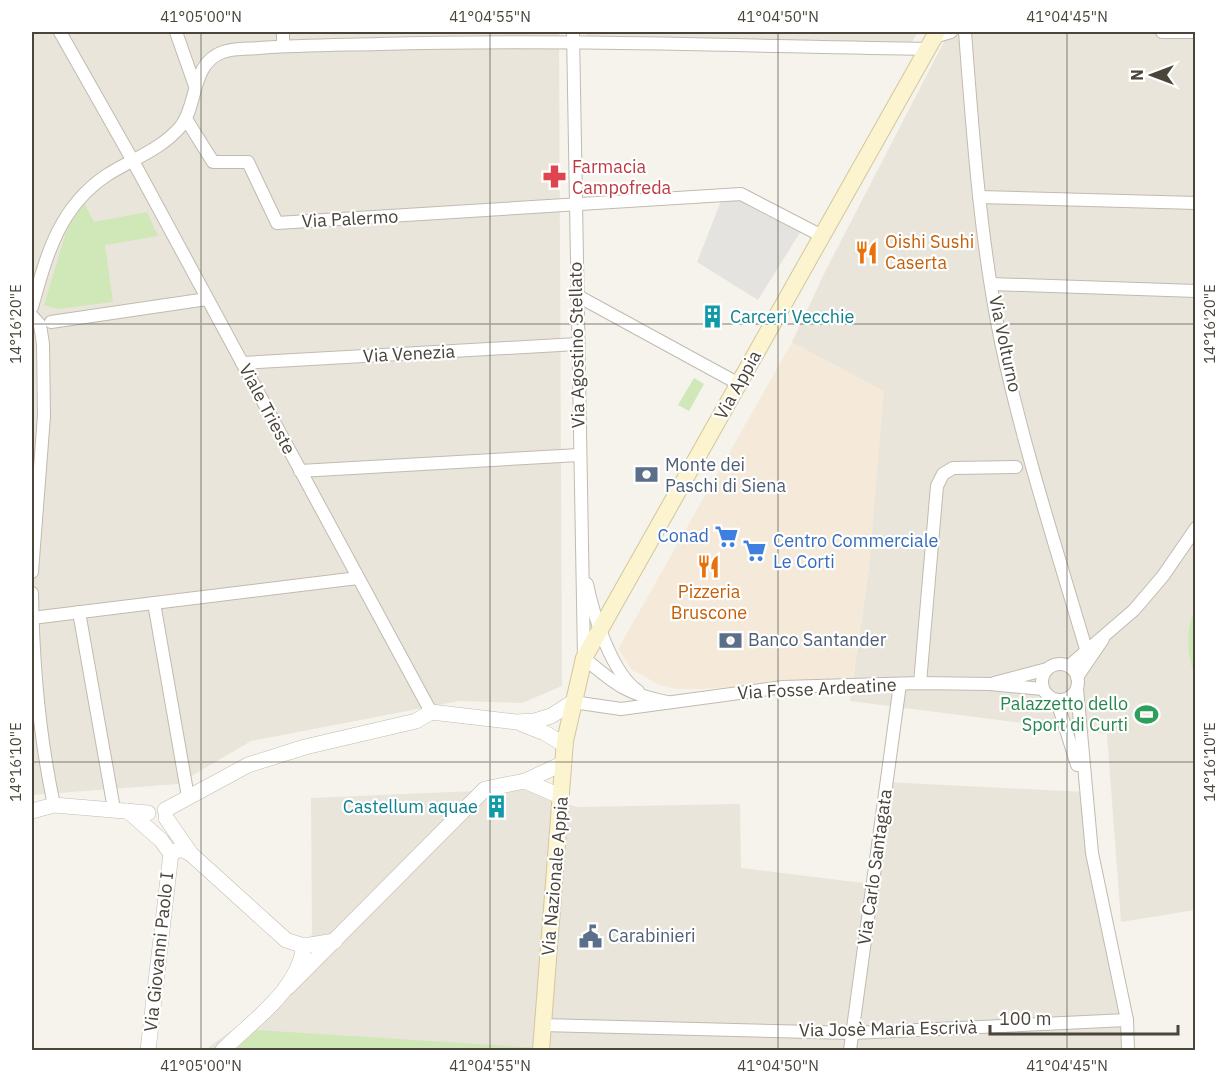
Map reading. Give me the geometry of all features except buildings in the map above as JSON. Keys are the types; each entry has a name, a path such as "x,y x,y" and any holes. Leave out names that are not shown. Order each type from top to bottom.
{"main road":[{"name":"Via Appia","path":"573,702 584,658 933,39"},
{"name":"Via Nazionale Appia","path":"541,1050 565,745 573,702"}],"street":[{"name":"Viale Trieste","path":"60,32 133,161 431,712"},
{"path":"176,32 195,86"},
{"path":"283,32 283,46"},
{"path":"32,307 57,231 69,210 84,193 161,145 186,119 195,86 203,69 213,57 223,52 408,37 933,39 951,32"},
{"name":"Via Volturno","path":"965,32 979,197 1001,342 1030,458 1086,649"},
{"path":"1162,32 1196,32"},
{"name":"Via Agostino Stellato","path":"573,37 584,658"},
{"name":"Via Palermo","path":"186,119 213,162 248,162 277,223 575,206"},
{"path":"575,206 741,194 822,236"},
{"path":"979,197 1196,203"},
{"path":"993,284 1196,291"},
{"path":"576,295 739,384"},
{"path":"51,322 207,299"},
{"path":"32,316 40,325 44,375 44,416 32,567"},
{"name":"Via Venezia","path":"242,363 577,344"},
{"path":"300,471 579,455"},
{"path":"920,683 937,486 943,474 952,468 1016,467"},
{"path":"1069,666 1134,610 1163,576 1196,528"},
{"path":"581,556 594,611 608,646 628,685 644,694 667,702"},
{"path":"32,618 358,578"},
{"path":"32,593 34,704 54,805"},
{"path":"154,603 188,798"},
{"path":"79,612 121,810"},
{"path":"1069,666 1058,664 1047,669 1042,678 1043,689 1051,699 1057,701 1069,698 1107,633"},
{"path":"584,658 618,687 638,696 667,702"},
{"path":"1069,666 1077,683 1092,853 1127,1020 1128,1050"},
{"name":"Via Fosse Ardeatine","path":"990,684 1047,669"},
{"name":"Via Fosse Ardeatine","path":"573,702 621,709 783,687 920,683 990,684 1043,689"},
{"name":"Via Carlo Santagata","path":"850,1050 900,684"},
{"path":"1057,701 1085,792"},
{"path":"32,811 54,805 121,810 148,813 153,824 159,824 166,814 188,798 248,765 305,747 416,721 431,712 516,722 535,721 551,716 573,702"},
{"path":"516,722 545,733 565,745"},
{"path":"223,1050 335,941 485,789 525,782 564,763"},
{"path":"525,782 562,797"},
{"name":"Via Giovanni Paolo I","path":"121,810 154,833 171,854"},
{"name":"Via Giovanni Paolo I","path":"166,814 191,854"},
{"name":"Via Giovanni Paolo I","path":"148,1050 171,854 175,849 191,854 286,940 304,946"},
{"path":"288,987 302,959 304,946 335,941"},
{"name":"Via Josè Maria Escrivà","path":"542,1025 853,1033 1127,1020"}],"shaded area":[{"path":"32,32 559,32 562,686 522,703 459,701 251,741 178,784 32,795"},
{"path":"586,32 918,32 912,42 586,40"},
{"path":"949,32 1195,32 1195,910 1121,922 1107,734 850,701 869,568 792,342 826,270"},
{"path":"741,194 804,226 758,300 697,262 723,196"},
{"path":"792,342 884,391 869,568 853,678 703,689 676,689 660,685 632,670 618,649"},
{"path":"886,782 1085,792 1128,1050 205,1050 281,994 312,934 311,798 522,789 577,807 740,804 741,868 871,884"}],"green space":[{"path":"84,203 94,222 147,212 158,236 105,245 113,302 58,309 44,305 67,229"},
{"path":"694,378 704,384 689,411 678,405"},
{"path":"1195,610 1195,678 1190,661 1188,635"},
{"path":"256,1030 541,1048 541,1050 234,1050"}],"place":[{"name":"Farmacia Campofreda","path":"554,177"},
{"name":"Oishi Sushi Caserta","path":"867,252"},
{"name":"Carceri Vecchie","path":"712,317"},
{"name":"Monte dei Paschi di Siena","path":"647,475"},
{"name":"Conad","path":"727,536"},
{"name":"Centro Commerciale Le Corti","path":"755,551"},
{"name":"Pizzeria Bruscone","path":"709,566"},
{"name":"Banco Santander","path":"730,640"},
{"name":"Palazzetto dello Sport di Curti","path":"1146,714"},
{"name":"Castellum aquae","path":"496,807"},
{"name":"Carabinieri","path":"590,936"}]}
